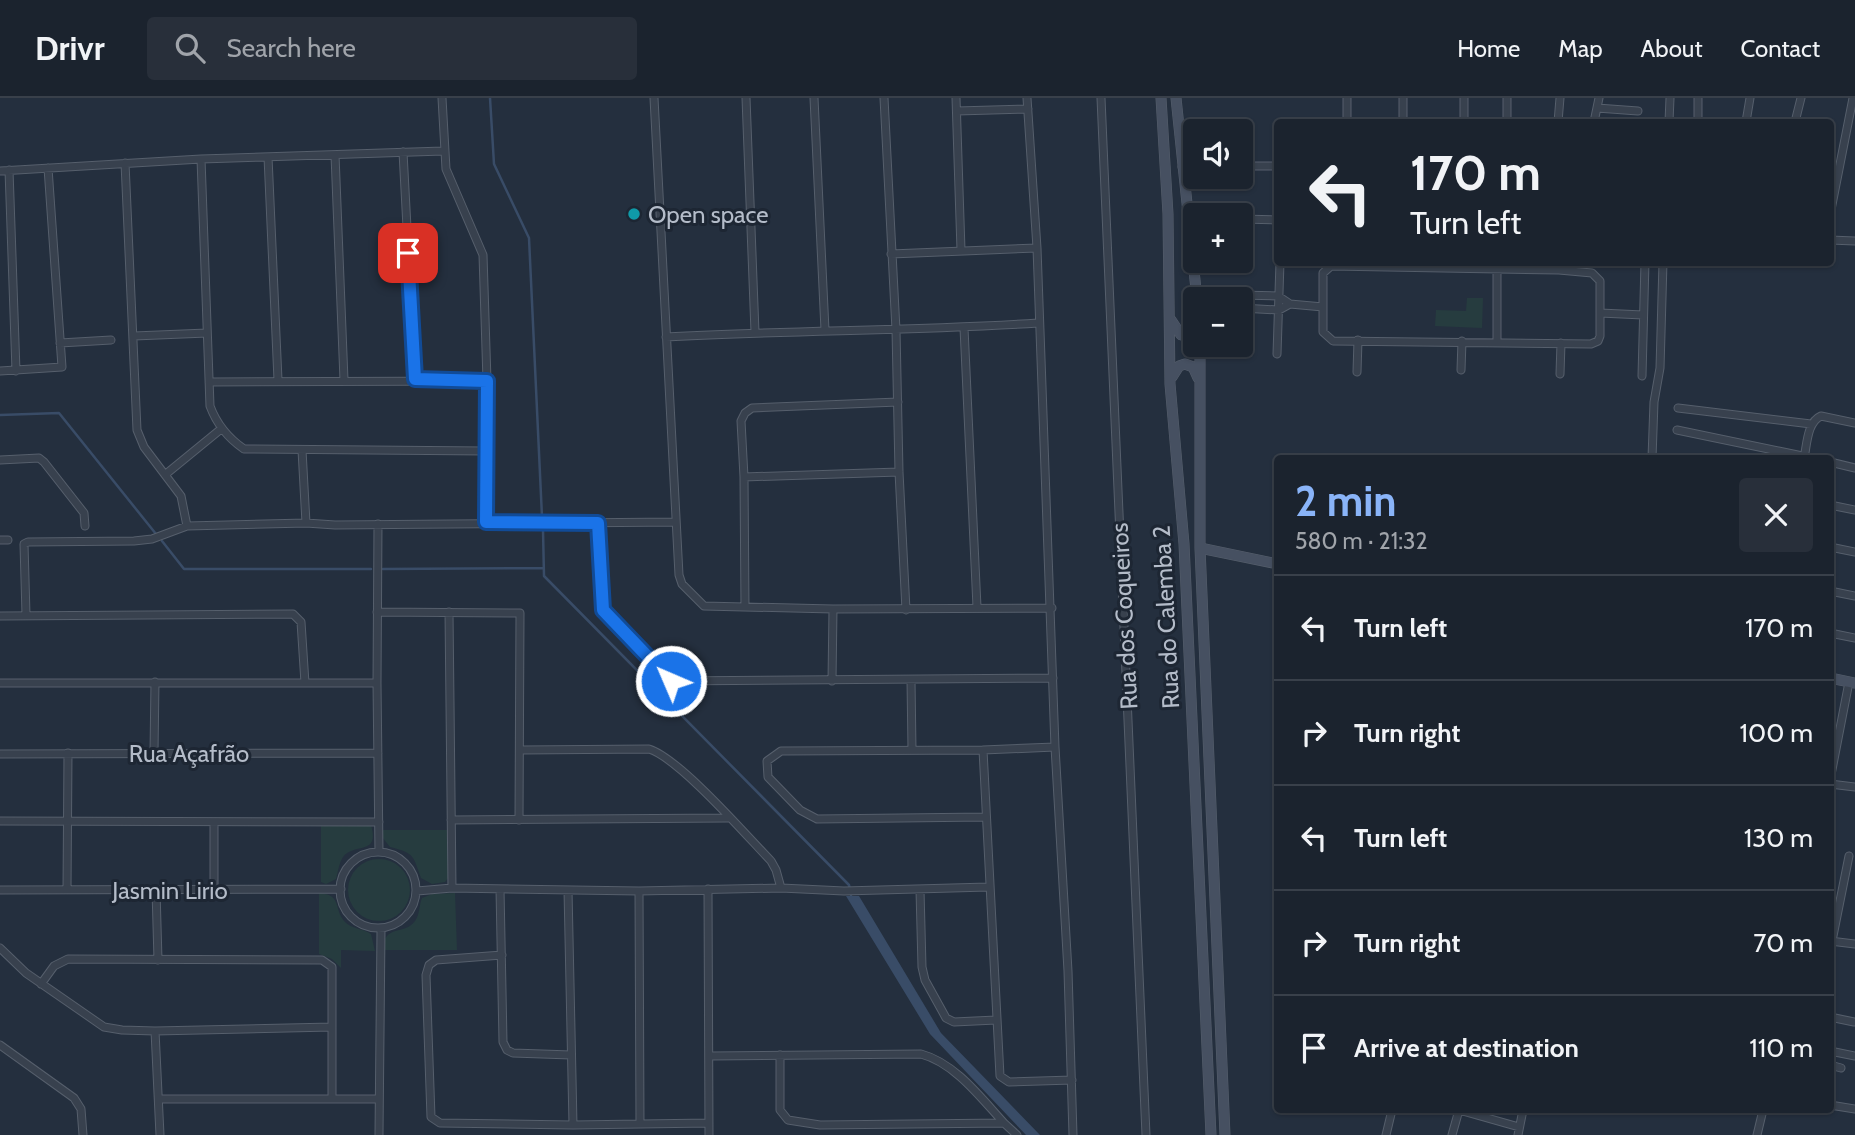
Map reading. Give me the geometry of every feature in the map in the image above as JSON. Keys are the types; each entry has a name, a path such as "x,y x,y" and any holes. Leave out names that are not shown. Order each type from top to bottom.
{"main road":[{"name":"Rua do Calemba 2","path":"1161,98 1168,214 1170,384 1184,544 1211,1135"},
{"path":"1175,98 1188,203"},
{"path":"1170,316 1175,329 1183,335"},
{"name":"Rua do Calemba 2","path":"1200,357 1200,548 1225,1135"},
{"path":"1170,384 1175,371 1185,364 1193,368 1200,385"},
{"path":"1200,548 1274,563"},
{"path":"1834,679 1852,682"}],"street":[{"path":"442,98 443,151 450,181 483,255 487,381 486,522"},
{"path":"654,98 679,575 687,591 704,606 833,610 1052,608"},
{"path":"746,98 755,332"},
{"path":"814,98 825,330"},
{"path":"884,98 897,330 899,472 906,610"},
{"path":"956,98 961,250"},
{"path":"1027,98 1037,248 1055,747 1073,1135"},
{"name":"Rua dos Coqueiros","path":"1101,98 1146,1135"},
{"path":"1347,98 1348,119"},
{"path":"1403,98 1403,119"},
{"path":"1464,98 1464,119"},
{"path":"1507,98 1507,119"},
{"path":"1558,119 1560,98"},
{"path":"1595,119 1598,98"},
{"path":"1669,119 1670,98"},
{"path":"1698,98 1698,119"},
{"path":"1746,119 1750,98"},
{"path":"1797,119 1801,98"},
{"path":"1834,195 1853,98"},
{"path":"1597,108 1638,111"},
{"path":"957,111 1028,109"},
{"path":"0,171 201,159 443,151"},
{"path":"403,152 415,379"},
{"path":"335,155 344,380"},
{"path":"268,157 278,380"},
{"path":"201,159 210,406 221,429 244,449 486,451"},
{"path":"125,163 139,437 181,496 187,526"},
{"path":"1253,166 1274,166"},
{"path":"0,371 62,367 48,168"},
{"path":"9,170 16,370"},
{"path":"1253,219 1274,220"},
{"path":"1834,240 1855,242"},
{"path":"891,254 1037,248"},
{"path":"1277,354 1280,266"},
{"path":"1331,266 1323,273 1323,332 1333,341 1591,344 1598,341 1600,281 1592,273 1560,266 1497,270 1470,266"},
{"path":"1642,376 1645,266"},
{"path":"1652,455 1654,402 1660,368 1663,266"},
{"path":"1497,270 1497,342"},
{"path":"1253,296 1278,296 1290,304 1323,307"},
{"path":"1253,309 1279,310 1290,304"},
{"path":"1600,313 1643,315"},
{"path":"666,337 755,332 964,328 1038,323"},
{"path":"964,328 977,607"},
{"path":"134,337 207,333"},
{"path":"60,343 111,340"},
{"path":"1357,372 1358,340"},
{"path":"1461,370 1462,341"},
{"path":"1560,374 1561,343"},
{"path":"209,382 415,379 487,381"},
{"path":"746,607 741,421 748,409 898,402"},
{"path":"1678,408 1811,424"},
{"path":"1807,455 1811,424 1815,418 1821,416 1855,423"},
{"path":"166,474 221,429"},
{"path":"1677,430 1793,455"},
{"path":"302,450 306,523"},
{"path":"0,460 39,458 84,513 85,526"},
{"path":"1834,464 1855,468"},
{"path":"744,477 899,472"},
{"path":"1834,506 1855,510"},
{"path":"26,615 25,543 152,540 187,526 676,522"},
{"path":"598,523 603,610 671,681 1053,678"},
{"path":"378,524 379,852"},
{"path":"1834,548 1855,552"},
{"path":"1834,592 1855,596"},
{"path":"832,681 833,610"},
{"path":"377,612 520,613 519,820"},
{"path":"449,612 452,888"},
{"path":"0,616 293,614 301,622 305,683"},
{"path":"1834,634 1855,638"},
{"path":"911,680 912,750"},
{"path":"0,682 377,683"},
{"path":"154,752 155,682"},
{"path":"1834,734 1852,682"},
{"path":"985,817 817,819 800,810 768,777 767,761 781,751 1055,747"},
{"path":"521,750 649,749 660,752 771,862 781,888"},
{"path":"983,750 988,887 1001,1078 1009,1082 1072,1080"},
{"name":"Rua Açafrão","path":"0,754 378,752"},
{"path":"67,890 68,753"},
{"path":"1834,783 1855,787"},
{"path":"451,820 728,818"},
{"path":"0,821 379,822"},
{"path":"214,822 214,890"},
{"path":"379,852 397,857 407,865 417,891 413,908 406,917 397,924 380,930 354,919 346,910 341,889 342,878 355,860 365,854 379,852"},
{"path":"1834,927 1849,856"},
{"path":"417,891 452,888 639,891 781,888 844,891 988,887"},
{"name":"Jasmin Lirio","path":"0,890 341,889"},
{"path":"500,889 503,1042 507,1050 513,1053 571,1055"},
{"path":"708,889 709,1135"},
{"path":"156,890 158,960"},
{"path":"568,890 573,1125"},
{"path":"920,890 922,967 925,980 946,1017 954,1022 996,1020"},
{"path":"639,891 640,1124"},
{"path":"379,1135 377,1099 380,930"},
{"path":"1834,941 1855,944"},
{"path":"0,948 7,957 41,984 104,1027 155,1031 332,1027"},
{"path":"502,955 446,958 429,965 425,986 431,1117 440,1124 709,1123"},
{"path":"0,963 7,957"},
{"path":"41,984 54,966 68,959 322,960 332,967 332,1099"},
{"path":"1834,1018 1854,1022"},
{"path":"155,1031 160,1135"},
{"path":"0,1045 74,1098 81,1109 83,1135"},
{"path":"1834,1052 1855,1056"},
{"path":"780,1055 780,1110 788,1120 820,1125 1004,1123"},
{"path":"710,1056 921,1055 935,1058 981,1098 1017,1135"},
{"path":"1834,1066 1841,1068"},
{"path":"159,1099 377,1099"},
{"path":"1834,1106 1855,1110"},
{"path":"1386,1135 1391,1113"},
{"path":"1452,1135 1458,1113"},
{"path":"1468,1113 1519,1131 1523,1113"},
{"path":"1762,1113 1757,1134 1767,1135"}],"green space":[{"path":"1467,298 1483,298 1482,328 1435,326 1436,310 1466,311"},
{"path":"321,824 371,825 373,835 369,845 343,857 336,879 326,884 321,882"},
{"path":"383,830 447,830 449,877 445,882 432,884 421,878 412,856 390,847 382,837"},
{"path":"373,859 385,859 401,868 408,878 408,902 401,912 385,921 373,921 362,916 353,907 348,896 348,884 353,873 362,864"},
{"path":"319,893 327,894 335,900 345,922 371,934 375,951 341,950 341,968 332,959 319,954"},
{"path":"455,893 457,950 382,950 387,936 415,921 422,898 432,894"}],"water":[{"path":"846,896 859,896 941,1033 1040,1135 1026,1135 930,1034"}],"waterway":[{"path":"490,98 494,164 529,238 542,517"},
{"path":"0,415 59,413 156,534"},
{"path":"543,530 544,576 849,885 851,895"},
{"path":"162,541 184,569 371,569"},
{"path":"383,569 543,568"}],"place":[{"name":"Open space","path":"634,214"}],"route":[{"path":"408,253 415,379 487,381 486,522 598,523 601,606 606,615 671,681"}]}
